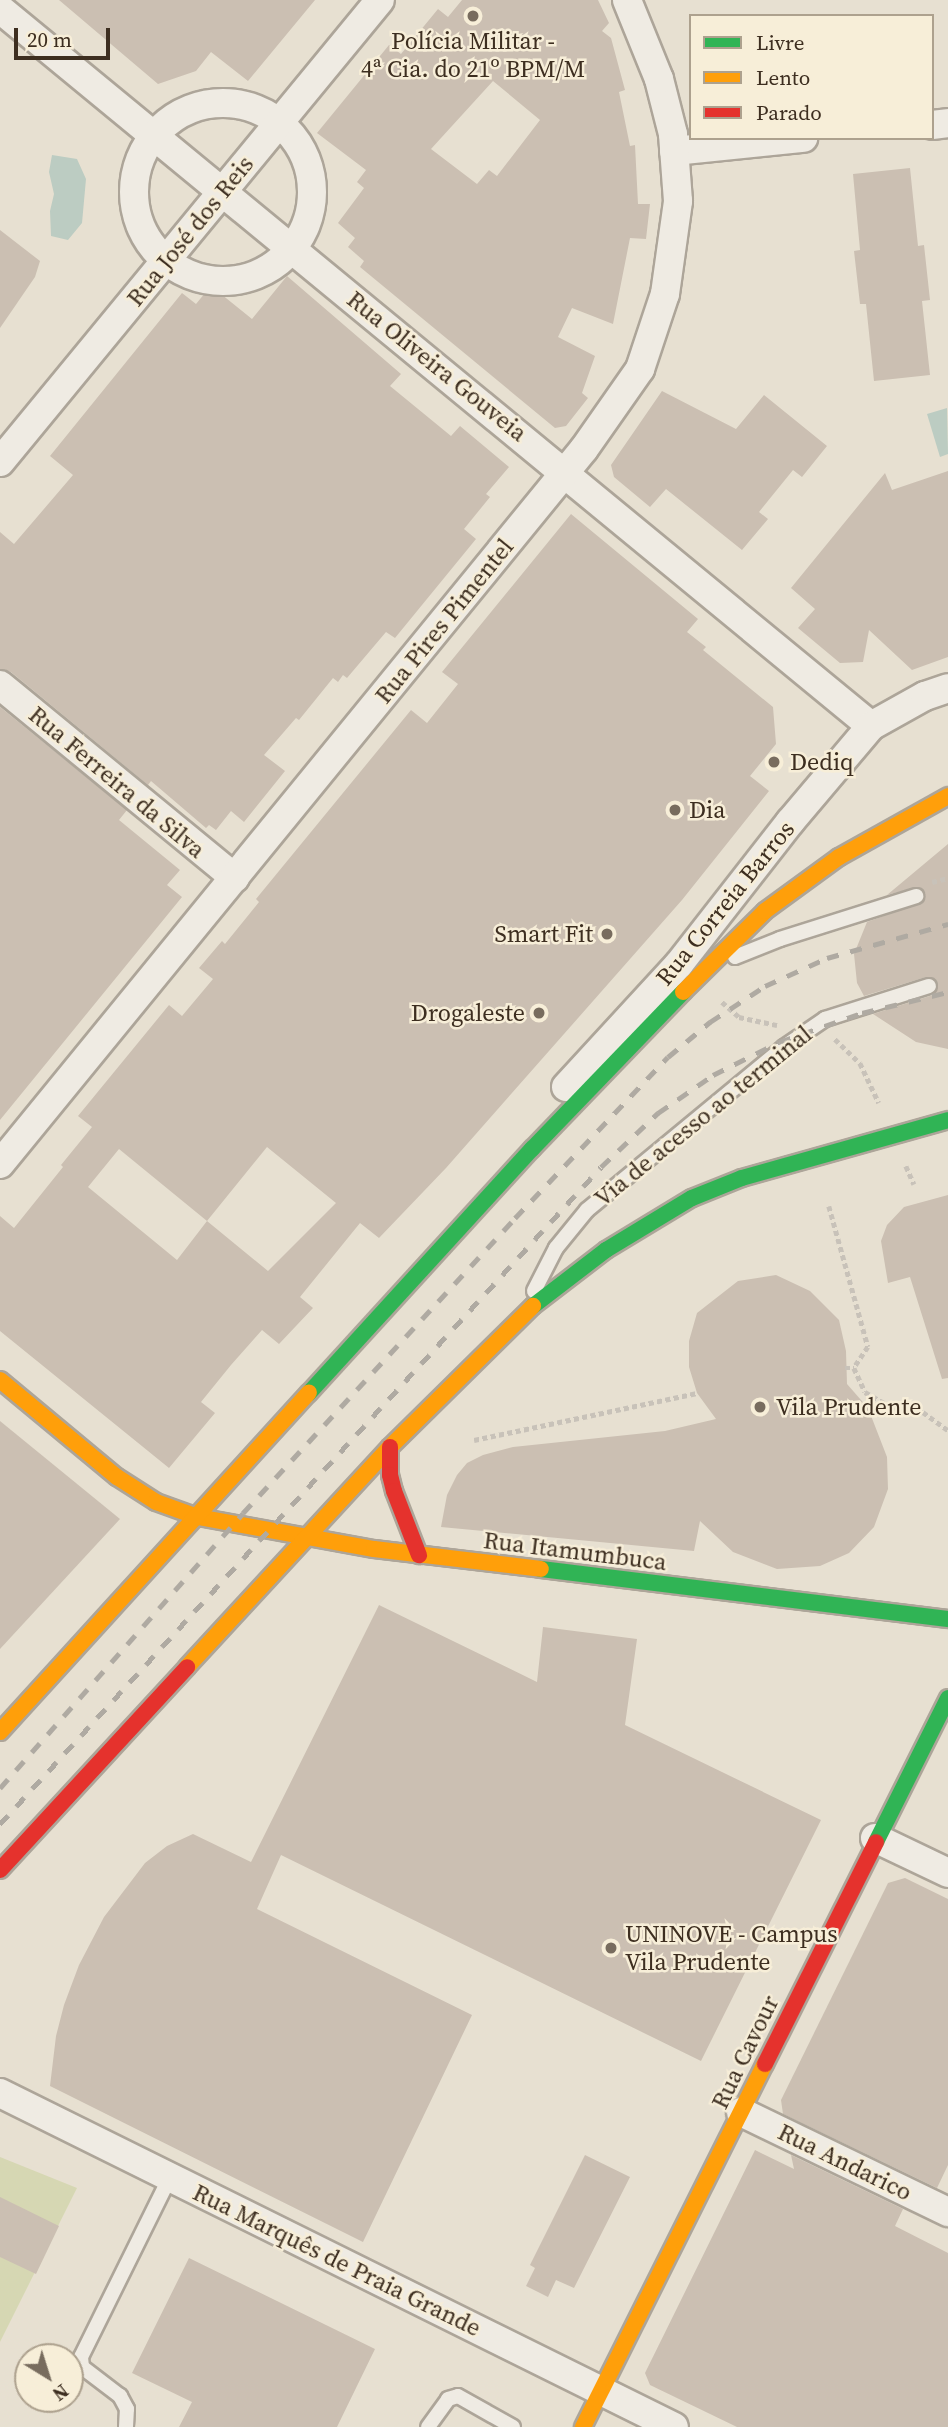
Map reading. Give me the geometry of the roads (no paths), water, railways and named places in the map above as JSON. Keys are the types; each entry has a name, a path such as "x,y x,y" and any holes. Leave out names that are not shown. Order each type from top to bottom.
{"main road":[{"path":"0,1732 533,1149 705,969 765,911 839,857 948,796"},
{"path":"0,1870 390,1447 529,1309 606,1250 692,1198 742,1178 948,1120"},
{"name":"Rua Itamumbuca","path":"0,1380 117,1477 156,1502 198,1517 306,1539 419,1555 948,1619"},
{"path":"390,1447 390,1475 394,1491 419,1555"},
{"name":"Rua Cavour","path":"583,2427 948,1698"}],"street":[{"name":"Rua José dos Reis","path":"0,462 380,0"},
{"name":"Rua Pires Pimentel","path":"0,1164 565,472 615,407 640,369 665,294 678,201 673,134 659,79 627,0"},
{"name":"Rua Oliveira Gouveia","path":"0,9 871,726"},
{"path":"221,102 246,105 280,122 296,139 306,156 312,180 312,204 306,228 293,248 274,265 252,277 227,282 201,279 165,261 142,231 134,207 134,181 140,157 154,135 173,118 196,107 221,102"},
{"path":"674,152 785,140"},
{"name":"Rua Ferreira da Silva","path":"0,685 235,878"},
{"name":"Rua Correia Barros","path":"533,1149 542,1114 678,964 790,822 871,726 925,696 948,688"},
{"path":"876,1838 948,1872"},
{"name":"Rua Marquês de Praia Grande","path":"0,2093 674,2427"},
{"name":"Rua Andarico","path":"741,2112 948,2212"}],"lane":[{"path":"705,969 780,939 916,896"},
{"name":"Via de acesso ao terminal","path":"529,1309 536,1287 556,1248 587,1210 747,1075 825,1018 929,986"},
{"path":"126,2427 127,2409 120,2396 90,2375 82,2367 80,2357 170,2177"},
{"path":"428,2427 448,2399 458,2396 513,2427"}],"railway":[{"path":"0,1788 243,1513 515,1218 668,1057 710,1022 765,986 827,958 948,924"},
{"path":"0,1824 601,1167 658,1113 713,1075 779,1042 862,1013 948,992"}],"place":[{"name":"Polícia Militar - 4ª Cia. do 21º BPM/M","path":"473,16"},
{"name":"Dediq","path":"774,762"},
{"name":"Dia","path":"675,810"},
{"name":"Smart Fit","path":"607,934"},
{"name":"Drogaleste","path":"539,1013"},
{"name":"Vila Prudente","path":"760,1407"},
{"name":"UNINOVE - Campus Vila Prudente","path":"611,1948"}]}
